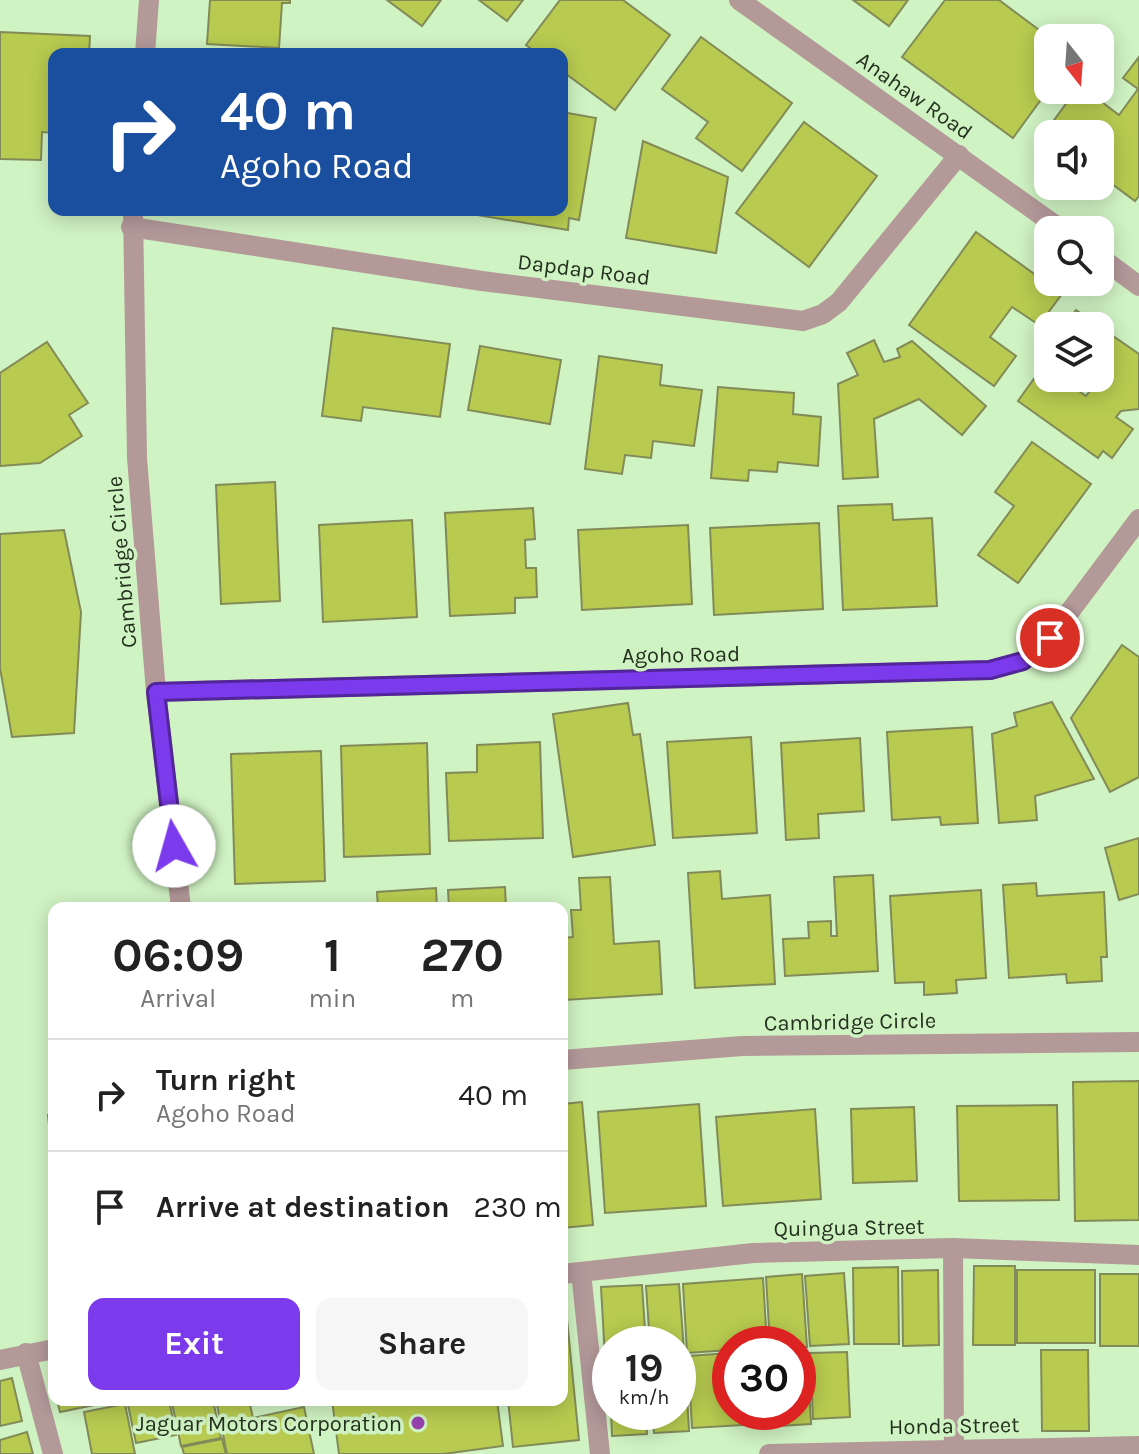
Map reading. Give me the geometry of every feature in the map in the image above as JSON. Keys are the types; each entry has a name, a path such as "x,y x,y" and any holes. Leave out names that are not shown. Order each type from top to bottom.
{"street":[{"path":"145,48 149,0"},
{"name":"Anahaw Road","path":"739,0 1043,216"},
{"name":"Dapdap Road","path":"132,218 482,281 803,321 823,314 839,302 959,155"},
{"name":"Cambridge Circle","path":"132,218 137,458 156,692 180,902"},
{"path":"1114,267 1139,286"},
{"name":"Agoho Road","path":"156,692 990,670 1023,661 1050,638 1139,519"},
{"name":"Cambridge Circle","path":"568,1060 742,1046 1139,1042"},
{"path":"953,1248 954,1449"},
{"name":"Quingua Street","path":"572,1273 753,1253 953,1248 1139,1255"},
{"path":"572,1273 600,1454"},
{"path":"0,1360 48,1350"},
{"path":"26,1353 53,1454"},
{"name":"Honda Street","path":"769,1454 1139,1446"}],"building":[{"path":"210,0 290,0 290,3 282,3 279,48 207,44"},
{"path":"387,0 441,0 422,26"},
{"path":"479,0 523,0 507,21"},
{"path":"560,0 623,0 670,35 615,110 568,75 568,48 530,48 526,45"},
{"path":"853,0 908,0 889,26"},
{"path":"945,0 999,0 1034,26 1034,104 1038,104 1013,138 902,57"},
{"path":"0,32 90,36 89,48 48,48 48,132 42,132 41,160 0,159"},
{"path":"701,37 792,103 742,171 696,138 708,122 662,89"},
{"path":"1139,57 1139,196 1135,201 1114,185 1114,120 1054,120 1066,104 1104,104 1119,115 1138,89 1123,78"},
{"path":"568,113 596,118 579,220 569,218 568,230 483,216 568,216"},
{"path":"804,122 877,176 809,267 736,213"},
{"path":"643,141 728,177 716,253 626,238"},
{"path":"976,232 1034,274 1034,296 1061,296 1049,312 1034,312 1034,322 1012,307 990,337 1016,356 994,386 909,325"},
{"path":"333,328 450,344 440,417 363,407 361,421 322,416"},
{"path":"1114,337 1139,354 1139,409 1121,411 1116,417 1133,429 1112,458 1103,451 1098,458 1018,401 1034,379 1034,392 1080,392 1086,396 1089,392 1114,392"},
{"path":"874,340 884,362 900,357 897,349 912,341 986,406 962,435 919,399 874,419 878,477 843,479 838,384 858,375 847,353"},
{"path":"47,342 88,403 69,415 82,436 40,463 0,466 0,373"},
{"path":"480,346 561,360 550,424 468,410"},
{"path":"599,356 662,365 660,385 702,390 694,446 653,441 651,458 625,455 622,474 585,469"},
{"path":"718,387 794,393 793,414 821,417 818,466 778,462 777,472 749,470 748,481 711,478"},
{"path":"1032,442 1091,484 1018,583 978,555 1014,506 995,492"},
{"path":"275,482 280,601 221,604 216,485"},
{"path":"892,504 893,520 932,518 937,606 843,610 838,506"},
{"path":"533,508 535,539 525,540 526,568 536,568 537,597 515,598 515,613 450,616 445,513"},
{"path":"412,520 417,617 323,622 319,525"},
{"path":"819,523 823,609 714,615 710,528"},
{"path":"688,525 692,604 582,610 578,530"},
{"path":"64,530 81,612 74,733 12,737 0,668 0,534"},
{"path":"1122,645 1139,657 1139,777 1110,792 1071,718"},
{"path":"1052,702 1094,779 1035,796 1037,820 999,823 992,734 1017,726 1014,713"},
{"path":"628,703 633,735 640,734 655,845 573,857 553,714"},
{"path":"972,727 978,823 941,825 940,817 892,820 887,732"},
{"path":"751,737 757,833 673,838 667,742"},
{"path":"860,738 864,811 818,814 819,838 786,840 781,743"},
{"path":"540,742 543,838 449,841 446,773 477,772 477,745"},
{"path":"427,743 430,854 344,857 341,746"},
{"path":"321,751 325,881 235,884 231,754"},
{"path":"1139,838 1139,894 1119,900 1105,848"},
{"path":"720,871 722,899 770,895 775,984 695,988 688,873"},
{"path":"873,875 878,971 785,976 783,939 809,938 808,922 831,921 831,936 837,936 834,877"},
{"path":"610,877 614,944 659,941 662,994 568,1000 568,937 573,937 571,910 581,910 579,878"},
{"path":"1036,883 1037,896 1104,892 1107,957 1101,957 1102,981 1067,983 1066,974 1009,978 1003,885"},
{"path":"505,887 506,902 449,902 448,890"},
{"path":"436,888 437,902 378,902 377,892"},
{"path":"981,890 986,978 956,980 957,993 924,995 924,982 895,983 890,896"},
{"path":"1139,1081 1139,1220 1075,1221 1073,1082"},
{"path":"582,1102 593,1225 568,1227 568,1103"},
{"path":"699,1104 706,1206 605,1213 598,1112"},
{"path":"1057,1105 1059,1200 959,1201 957,1106"},
{"path":"914,1107 917,1181 853,1183 851,1109"},
{"path":"815,1109 821,1199 723,1206 716,1117"},
{"path":"974,1266 1015,1266 1015,1345 973,1345"},
{"path":"898,1267 899,1344 854,1344 853,1268"},
{"path":"938,1270 939,1345 903,1346 902,1271"},
{"path":"1017,1270 1095,1270 1095,1343 1017,1343"},
{"path":"844,1273 849,1344 816,1346 816,1326 809,1326 805,1276"},
{"path":"802,1274 806,1326 769,1326 766,1277"},
{"path":"1100,1274 1139,1274 1139,1346 1100,1346"},
{"path":"763,1278 766,1326 712,1326 712,1351 696,1352 696,1326 685,1326 683,1284"},
{"path":"679,1284 682,1326 649,1326 646,1286"},
{"path":"642,1285 645,1326 603,1326 601,1287"},
{"path":"568,1329 579,1440 513,1447 509,1406 568,1406"},
{"path":"1041,1350 1088,1350 1089,1431 1042,1431"},
{"path":"847,1352 850,1417 816,1419 816,1353"},
{"path":"712,1354 712,1427 696,1428 696,1355"},
{"path":"12,1378 22,1421 0,1426 0,1381"},
{"path":"58,1406 90,1406 60,1412"},
{"path":"125,1406 135,1454 92,1454 84,1412"},
{"path":"128,1406 170,1406 176,1435 136,1443"},
{"path":"173,1406 214,1406 221,1438 181,1446"},
{"path":"217,1406 250,1406 253,1418 304,1407 314,1454 227,1454"},
{"name":"Jaguar Motors Corporation","path":"333,1406 498,1406 503,1446 443,1454 339,1454"},
{"path":"612,1430 647,1430 647,1434 612,1436"},
{"path":"654,1430 689,1430 689,1431 654,1433"},
{"path":"27,1432 33,1454 0,1454 0,1440"},
{"path":"222,1439 226,1454 184,1454 182,1447"}],"place":[{"name":"Jaguar Motors Corporation","path":"418,1423"}],"route":[{"path":"174,846 156,692 990,670 1023,661 1050,638"}]}
